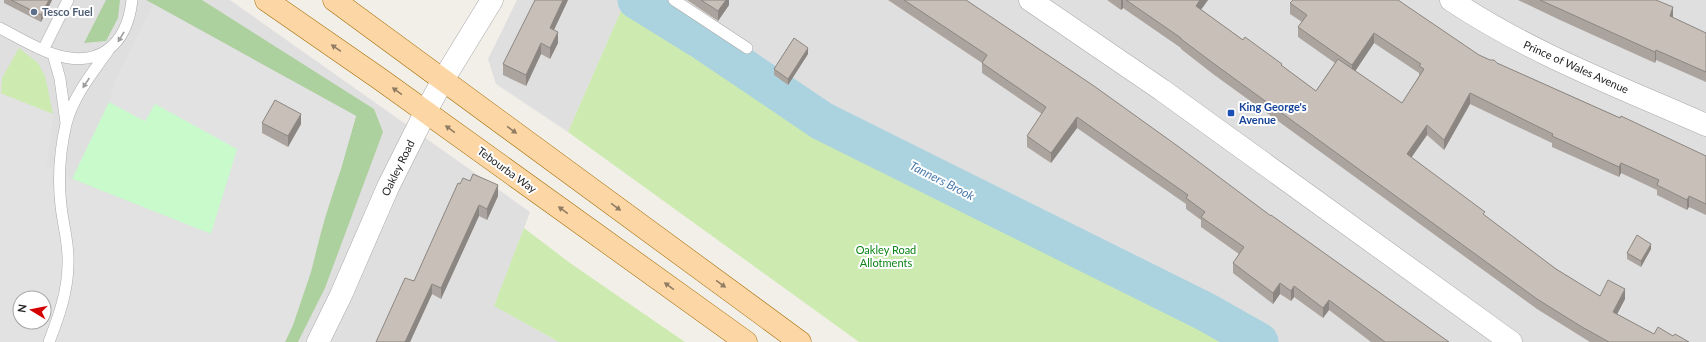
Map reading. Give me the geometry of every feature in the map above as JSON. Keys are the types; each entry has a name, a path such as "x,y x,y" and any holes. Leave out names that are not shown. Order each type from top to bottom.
{"main road":[{"name":"Tebourba Way","path":"266,0 426,111 746,342"},
{"path":"334,0 800,342"}],"street":[{"name":"Oakley Road","path":"318,342 341,295 385,193 426,111 443,80 492,0"},
{"path":"1030,0 1162,90 1510,342"},
{"name":"Prince of Wales Avenue","path":"1451,0 1482,20 1538,51 1706,125"}],"lane":[{"path":"43,50 68,0"},
{"path":"66,123 80,92 108,51 122,36 128,22 132,0"},
{"path":"674,0 747,48"},
{"path":"0,28 43,50 77,59 98,55 108,51"},
{"path":"49,342 64,299 68,273 68,250 61,204 60,178 66,123 60,79 54,54"}],"shaded area":[{"path":"0,0 230,0 530,212 495,306 559,342 0,342"},
{"path":"517,0 626,0 568,132 496,84 488,59"},
{"path":"654,0 1706,0 1706,342 1270,342 1209,302 828,113"},
{"path":"153,4 356,116 341,169 326,212 311,272 293,325 285,342 0,342 0,93 53,114 47,166 72,179 211,234 237,149 155,104 145,121 109,102 114,83"}],"green space":[{"path":"106,0 120,0 118,18 106,41 84,43"},
{"path":"146,0 202,0 374,109 383,132 325,288 298,342 285,342 303,294 356,116"},
{"name":"Oakley Road Allotments","path":"624,4 720,63 820,128 1094,264 1196,317 1229,338 1226,342 859,342 568,132"},
{"path":"19,48 38,63 45,76 53,114 1,94 2,78"},
{"path":"109,102 145,121 155,103 238,149 211,234 72,179"},
{"path":"524,228 570,263 685,342 559,342 494,306"}],"building":[{"path":"11,0 49,0 41,15"},
{"path":"535,0 563,0 550,28 558,32 550,48 541,43 526,75 503,64"},
{"path":"701,0 726,0 718,11"},
{"path":"904,0 966,0 1094,86 1271,216 1449,342 1385,342 1329,300 1323,308 1294,286 1291,291 1280,283 1273,293 1233,263 1244,247 1201,217 1205,212 1186,198 1188,195 1077,117 1051,153 1027,136 1046,107 982,63 987,55"},
{"path":"1126,0 1200,0 1196,6 1243,40 1245,37 1316,91 1338,59 1402,103 1424,69 1419,66 1421,64 1374,33 1352,65 1298,27 1307,15 1290,3 1293,0 1398,0 1479,55 1490,60 1494,60 1497,63 1620,118 1621,116 1706,156 1706,204 1689,196 1687,200 1657,185 1659,180 1621,163 1619,167 1552,136 1553,134 1470,93 1444,140 1427,125 1407,154 1485,212 1483,214 1556,269 1600,296 1608,280 1625,289 1613,312 1654,334 1658,327 1673,336 1675,334 1689,342 1609,342 1582,327 1537,299 1213,63 1181,38"},
{"path":"1540,0 1656,0 1673,7 1670,16 1706,33 1706,72 1656,50 1655,52"},
{"path":"794,38 808,48 788,79 774,69"},
{"path":"275,100 301,114 288,136 262,123"},
{"path":"473,174 498,185 487,209 479,205 441,288 432,284 405,342 376,342 405,278 414,281 458,183 460,184 463,178 470,181"},
{"path":"1637,235 1651,244 1641,261 1627,253"}],"waterway":[{"name":"Tanners Brook","path":"637,0 705,42 822,121 1206,312 1259,342"}],"place":[{"name":"Tesco Fuel","path":"34,12"},
{"name":"King George's Avenue","path":"1231,113"}]}
